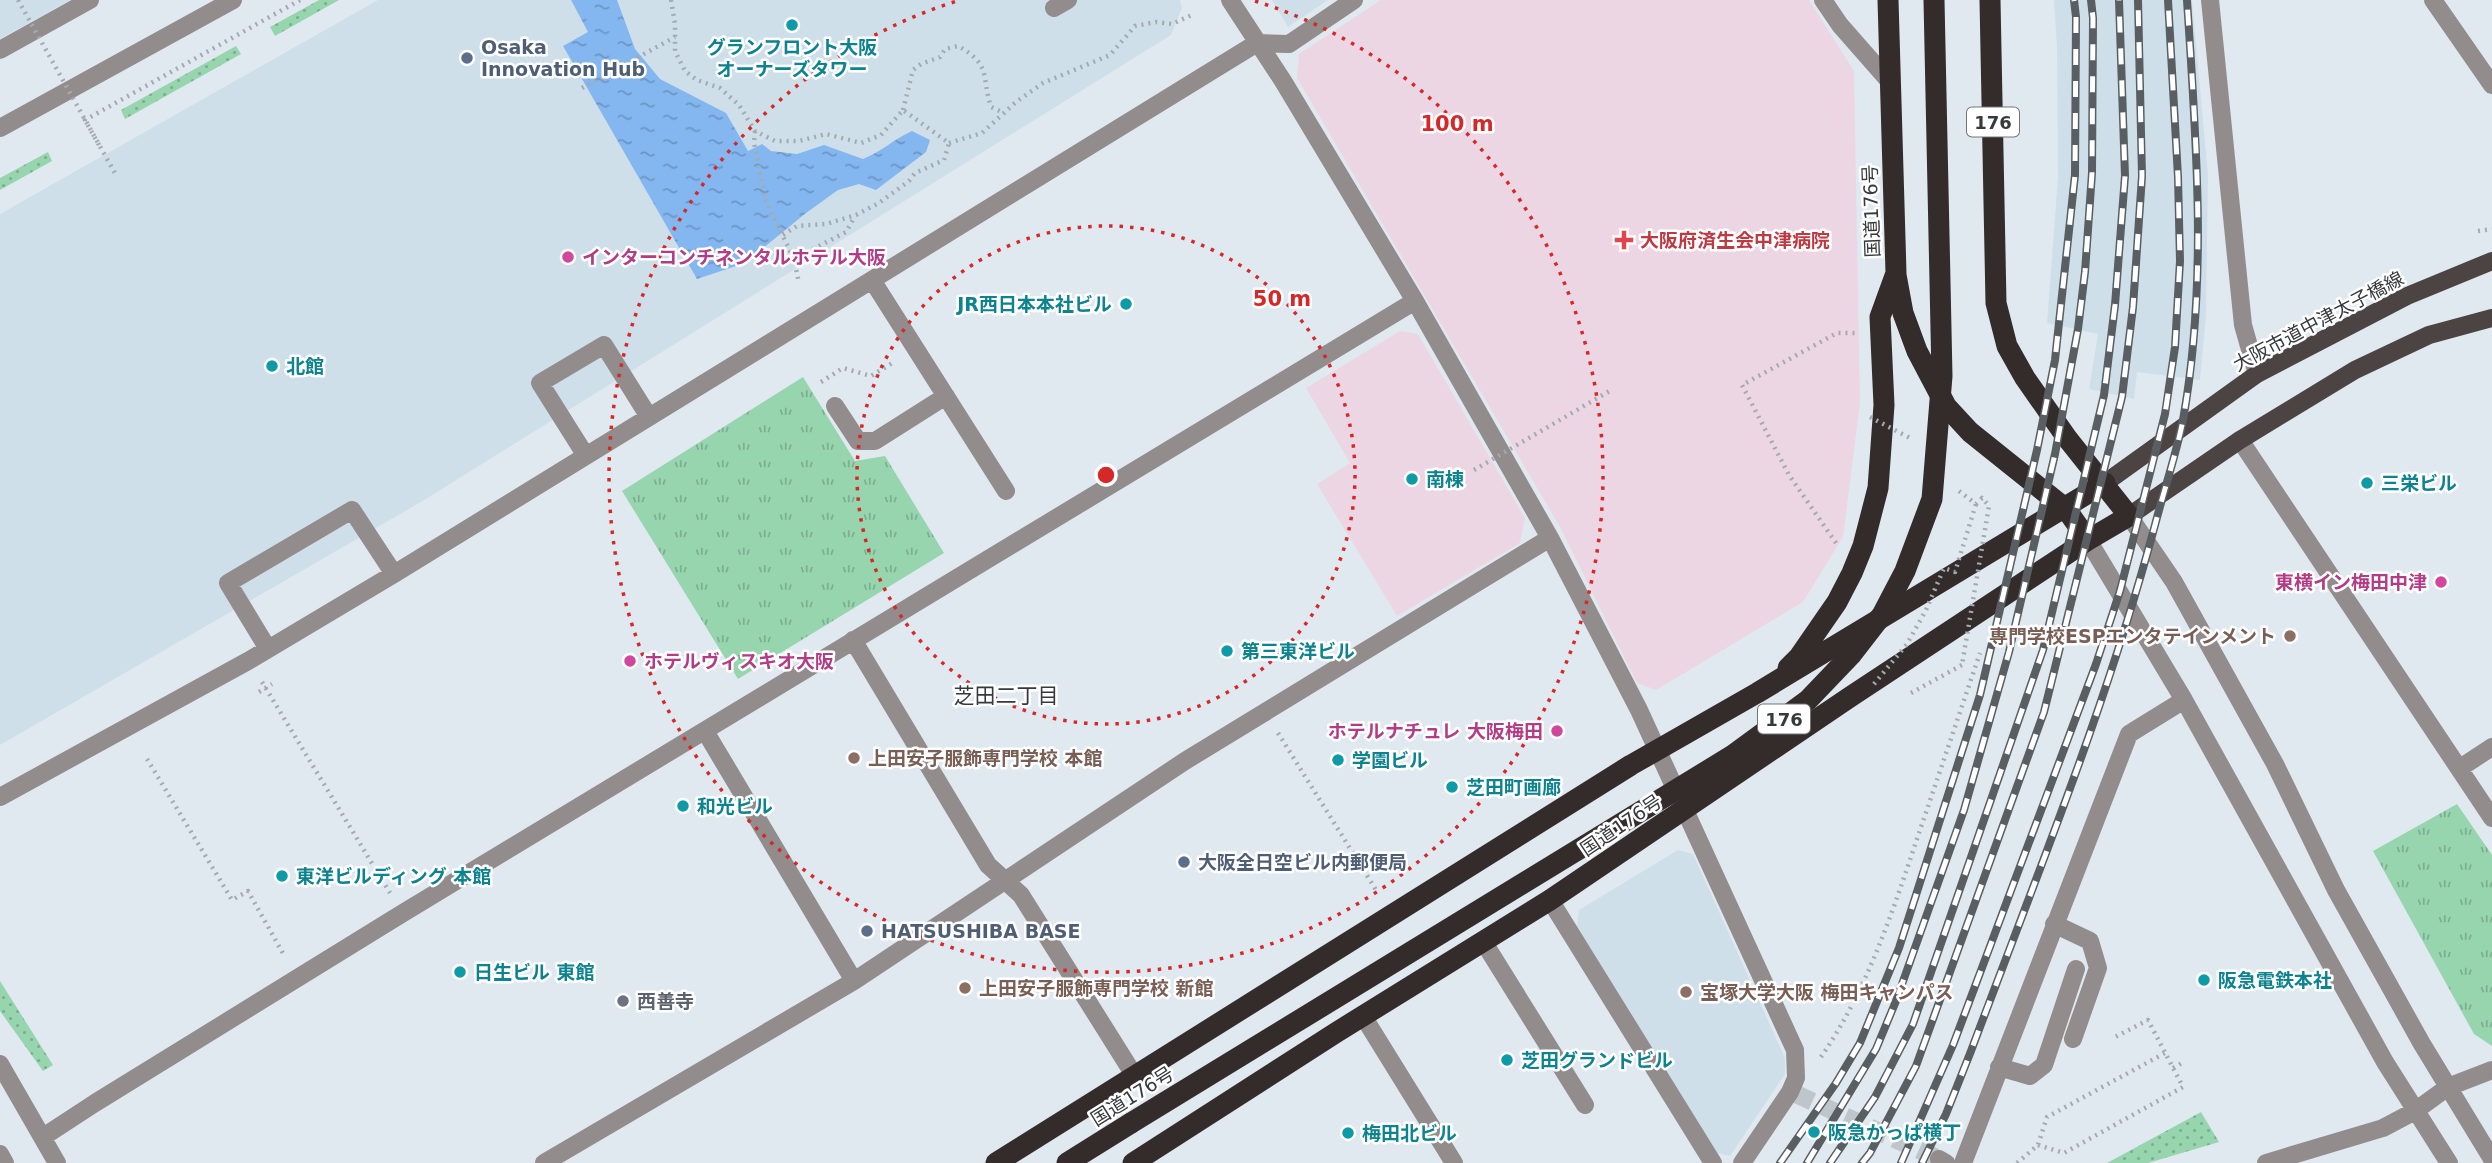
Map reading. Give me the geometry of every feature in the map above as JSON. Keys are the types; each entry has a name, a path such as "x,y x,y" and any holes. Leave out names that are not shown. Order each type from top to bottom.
{"highway":[{"name":"国道176号","path":"1775,682 1798,657 1837,602 1863,546 1878,488 1883,417 1880,317 1896,273 1888,0"},
{"name":"国道176号","path":"1068,1163 1733,755 1808,700 1851,655 1882,615 1905,570 1932,499 1942,376 1934,0"},
{"name":"176","path":"1990,0 1996,303 2007,346 2025,378 2067,438 2129,516"},
{"name":"176","path":"1896,273 1903,313 1917,351 1946,406 1970,432 2066,509 2088,540"},
{"name":"国道176号","path":"996,1163 1658,750 2066,509 2105,483"},
{"name":"国道176号","path":"1133,1163 1550,900 1706,793 2088,540 2129,516"}],"main road":[{"name":"大阪市道中津太子橋線","path":"2105,483 2257,374 2407,296 2491,260"},
{"path":"2129,516 2240,440 2355,370 2429,335 2492,318"}],"street":[{"path":"0,50 90,0"},
{"path":"0,128 233,0"},
{"path":"1230,0 1283,81 1415,301 1550,538 1658,750 1795,1050 1794,1088 1742,1163"},
{"path":"0,797 268,649 394,574 1257,43 1289,44 1354,0"},
{"path":"1824,0 1840,25 1890,82"},
{"path":"2210,0 2243,325 2257,374"},
{"path":"2432,0 2492,85"},
{"path":"872,280 1006,491"},
{"path":"43,1137 403,913 1415,301"},
{"path":"586,456 540,383 604,345 649,417"},
{"path":"835,406 858,441 875,441 946,396"},
{"path":"2240,440 2492,818"},
{"path":"268,649 228,583 352,510 394,574"},
{"path":"2129,516 2174,582 2275,764 2336,890 2492,1159"},
{"path":"544,1163 854,981 1185,761 1266,714 1550,538"},
{"path":"2088,540 2184,700 2415,1111 2448,1163"},
{"path":"853,640 988,865 1021,894 1134,1075"},
{"path":"1963,1163 2129,734 2184,700"},
{"path":"705,731 854,981"},
{"path":"2460,768 2492,747"},
{"path":"1550,900 1713,1163"},
{"path":"2054,924 2090,941 2098,968 2073,1039"},
{"path":"1483,941 1585,1105"},
{"path":"1999,1067 2030,1076 2044,1065 2076,969"},
{"path":"1363,1016 1454,1163"},
{"path":"0,1064 57,1163"},
{"path":"2266,1163 2383,1128 2415,1111 2448,1087 2492,1070"},
{"path":"0,1154 5,1163"}],"path":[{"path":"18,0 116,176"},
{"path":"99,145 85,120 300,0"},
{"path":"671,0 675,51 685,71 696,80 720,88 739,106 755,131 775,141 799,141 826,134 861,143 881,135 906,112 913,70 921,64 940,58 945,49 958,46 981,63 986,76 985,88 992,107 1004,113"},
{"path":"906,112 947,141 982,133 1043,83 1110,55 1135,26 1156,22 1172,24 1195,14"},
{"path":"582,88 675,37"},
{"path":"755,131 754,143 765,199 794,259 799,283"},
{"path":"783,235 797,226 826,225 856,215 879,203 909,181 915,173 944,160 947,141"},
{"path":"794,259 846,232 856,215"},
{"path":"2478,230 2492,229"},
{"path":"1836,544 1789,475 1742,385 1838,333 1865,333"},
{"path":"814,387 843,368 871,376 916,349"},
{"path":"1474,470 1613,389"},
{"path":"1874,684 1907,644 1926,610 1944,568 1955,572 1976,504"},
{"path":"1794,1088 1817,1063 1834,1038 1891,918 1980,653"},
{"path":"248,660 403,913"},
{"path":"1908,694 1962,664"},
{"path":"259,692 272,684"},
{"path":"1266,714 1376,890"},
{"path":"147,759 232,900 248,891 298,979"},
{"path":"2038,1145 2064,1153 2183,1087 2148,1020 2115,1037"},
{"path":"2017,1163 2038,1145 2047,1116 2165,1053"},
{"path":"2173,1068 2184,1062"}],"shaded area":[{"path":"0,0 70,0 0,39"},
{"name":"北館","path":"378,0 1180,0 1182,8 1171,35 421,502 0,745 0,214"},
{"path":"1272,0 1328,0 1288,27"},
{"name":"大阪府済生会中津病院","path":"1381,0 1809,0 1854,71 1860,403 1843,537 1803,602 1656,690 1637,683 1560,527 1297,78 1299,54"},
{"path":"2054,0 2192,0 2208,175 2206,315 2200,380 2137,372 2134,399 2089,389 2098,334 2047,323 2058,177"},
{"name":"南棟","path":"1400,331 1418,334 1525,518 1520,543 1397,616 1317,484 1350,463 1306,388"},
{"name":"宝塚大学大阪 梅田キャンパス","path":"1678,850 1693,854 1785,1058 1785,1074 1730,1156 1717,1153 1577,927 1579,910"}],"green space":[{"path":"319,0 339,0 275,36 270,27"},
{"path":"236,46 241,54 125,119 121,110"},
{"path":"48,152 52,161 0,190 0,178"},
{"path":"803,377 855,461 885,456 944,553 738,679 622,491"},
{"path":"2457,804 2492,855 2492,1046 2474,1034 2373,851"},
{"path":"0,981 53,1065 43,1071 0,1011"},
{"path":"2201,1112 2219,1142 2148,1163 2107,1163"}],"water":[{"path":"571,0 617,0 635,49 660,79 726,113 748,151 762,144 771,151 797,154 824,145 863,159 912,131 930,140 926,152 876,190 859,184 838,190 745,263 697,279 563,46 588,32"}],"tunnel":[{"path":"1796,1094 1939,1159"}],"railway":[{"path":"1780,1163 1836,1083 1860,1043 1899,948 1980,695 2055,360 2075,175 2074,0"},
{"path":"1807,1163 1876,1049 1896,1001 1964,810 2009,652 2055,454 2078,329 2092,173 2091,0"},
{"path":"1830,1163 1875,1097 1913,1024 2043,650 2104,395 2115,305 2125,176 2119,0"},
{"path":"1862,1163 1870,1153 1916,1066 2044,712 2122,397 2133,307 2142,176 2138,0"},
{"path":"1901,1163 1953,1045 2096,664 2120,591 2165,414 2175,347 2180,261 2168,0"},
{"path":"1922,1163 1946,1114 1971,1051 2093,725 2136,592 2183,420 2191,368 2198,263 2196,157 2187,0"}],"place":[{"name":"グランフロント大阪 オーナーズタワー","path":"792,25"},
{"name":"Osaka Innovation Hub","path":"467,58"},
{"name":"大阪府済生会中津病院","path":"1624,240"},
{"name":"インターコンチネンタルホテル大阪","path":"568,257"},
{"name":"JR西日本本社ビル","path":"1126,304"},
{"name":"北館","path":"272,366"},
{"name":"南棟","path":"1412,479"},
{"name":"三栄ビル","path":"2367,483"},
{"name":"東横イン梅田中津","path":"2441,582"},
{"name":"専門学校ESPエンタテインメント","path":"2290,636"},
{"name":"第三東洋ビル","path":"1227,651"},
{"name":"ホテルヴィスキオ大阪","path":"630,661"},
{"name":"ホテルナチュレ 大阪梅田","path":"1557,731"},
{"name":"上田安子服飾専門学校 本館","path":"854,758"},
{"name":"学園ビル","path":"1338,760"},
{"name":"芝田町画廊","path":"1452,787"},
{"name":"和光ビル","path":"683,806"},
{"name":"大阪全日空ビル内郵便局","path":"1184,862"},
{"name":"東洋ビルディング 本館","path":"282,876"},
{"name":"HATSUSHIBA BASE","path":"867,931"},
{"name":"日生ビル 東館","path":"460,972"},
{"name":"阪急電鉄本社","path":"2204,980"},
{"name":"上田安子服飾専門学校 新館","path":"965,988"},
{"name":"宝塚大学大阪 梅田キャンパス","path":"1686,992"},
{"name":"西善寺","path":"623,1001"},
{"name":"芝田グランドビル","path":"1507,1060"},
{"name":"阪急かっぱ横丁","path":"1814,1132"},
{"name":"梅田北ビル","path":"1348,1133"}],"district":[{"name":"芝田二丁目","path":"1006,696"}]}
